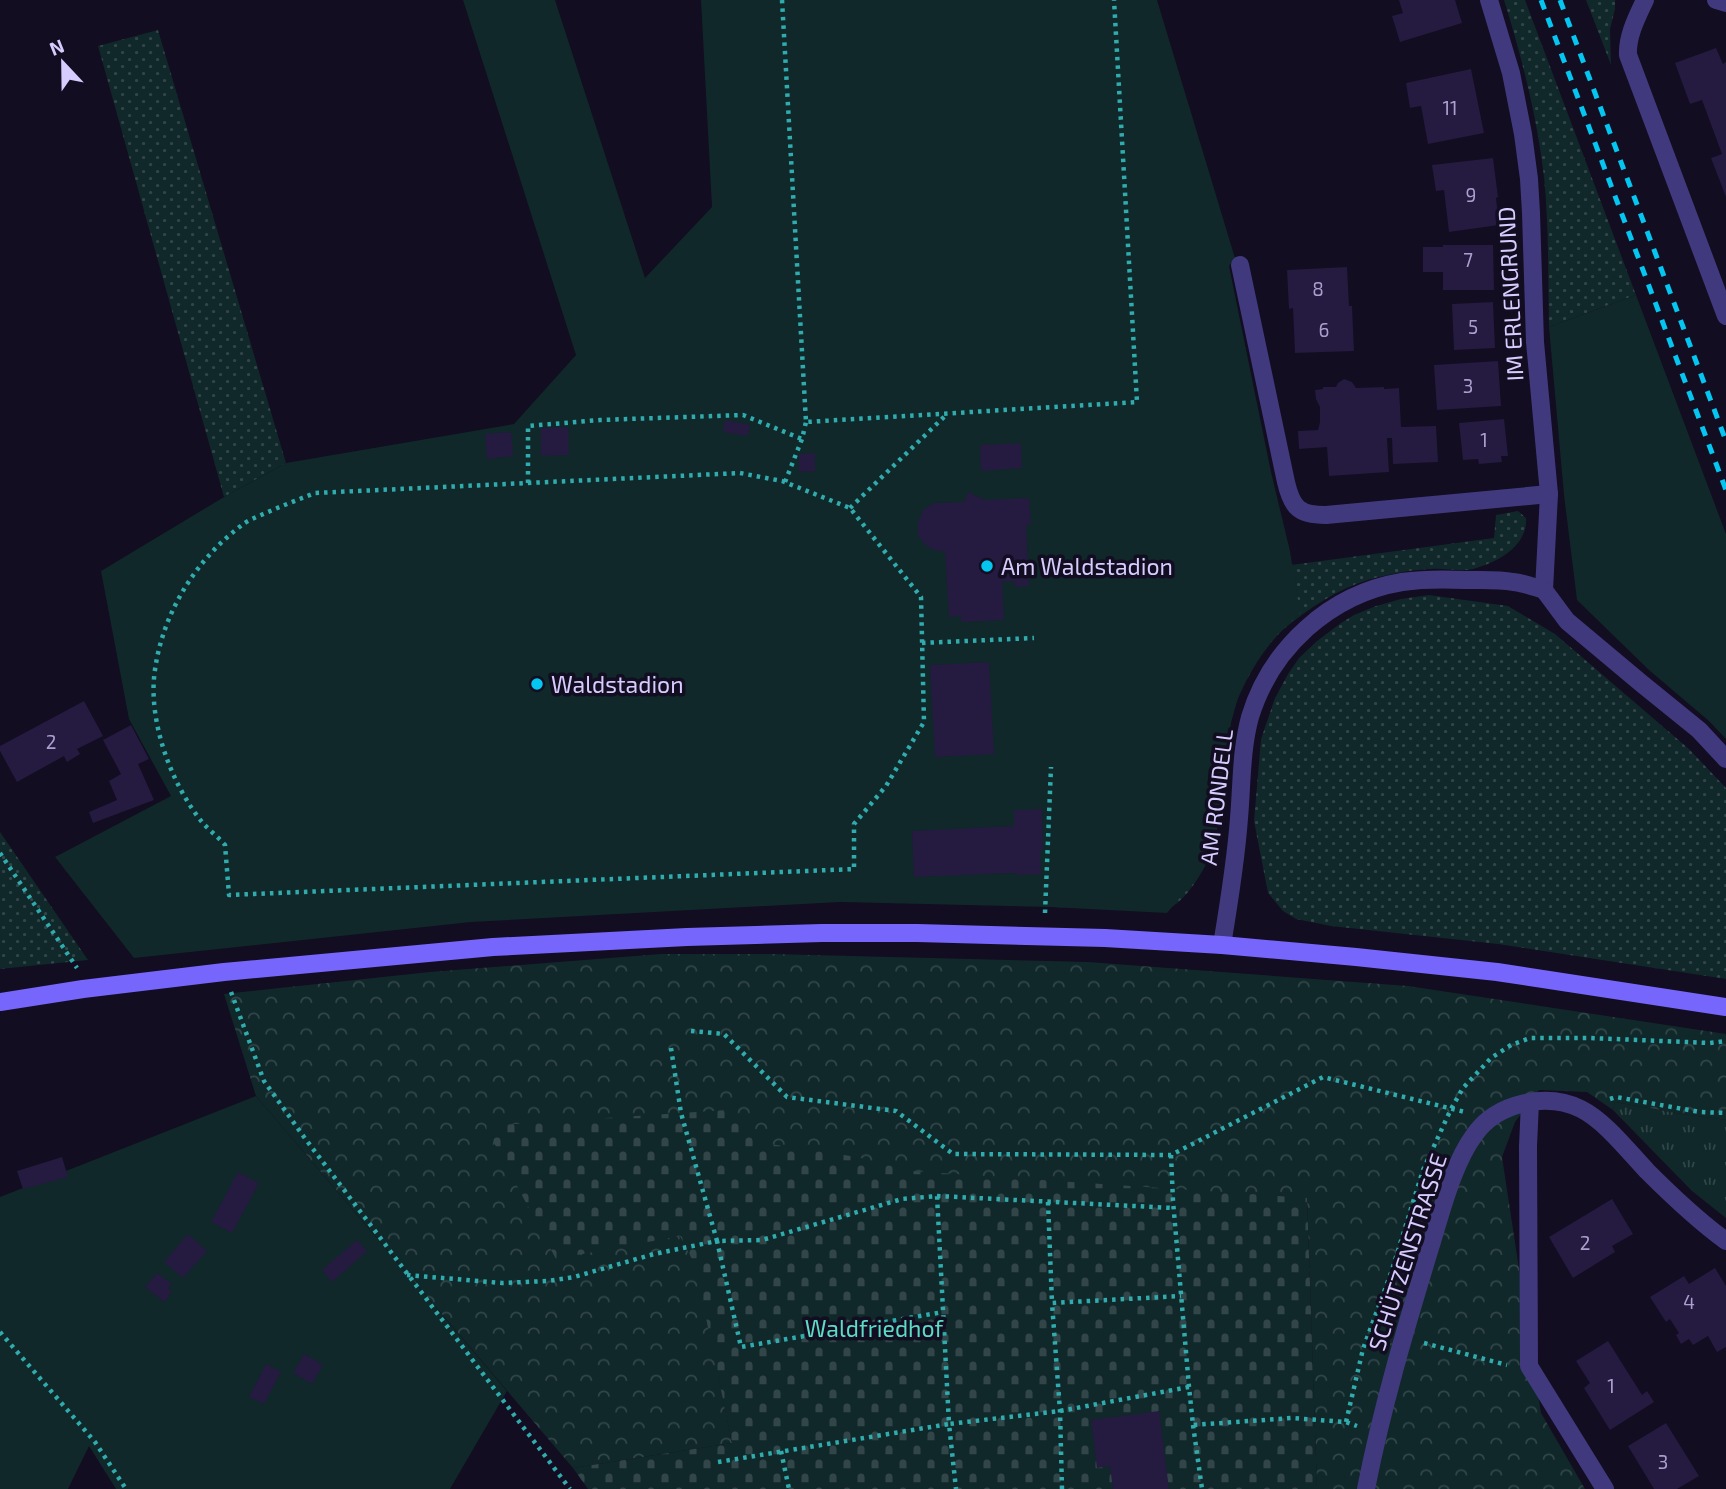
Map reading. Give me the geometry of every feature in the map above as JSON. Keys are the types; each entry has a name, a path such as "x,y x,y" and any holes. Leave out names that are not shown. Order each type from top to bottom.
{"main road":[{"path":"0,1002 224,972 493,947 822,933 1030,935 1222,945 1497,972 1726,1007"}],"street":[{"name":"IM ERLENGRUND","path":"1489,0 1511,73 1529,179 1535,341 1549,494 1544,590"},
{"path":"1645,0 1631,34 1628,55 1726,316"},
{"path":"1716,0 1726,3"},
{"path":"1240,265 1286,482 1296,508 1303,513 1326,515 1549,494"},
{"name":"AM RONDELL","path":"1222,945 1239,820 1243,757 1250,720 1265,679 1286,649 1320,617 1370,590 1399,583 1430,579 1513,582 1544,590"},
{"path":"1544,590 1567,621 1699,730 1726,759"},
{"name":"SCHÜTZENSTRASSE","path":"1366,1489 1372,1455 1403,1337 1454,1177 1475,1134 1490,1119 1516,1105 1545,1101 1565,1104 1588,1113 1678,1203 1726,1241"},
{"path":"1530,1102 1529,1366 1605,1489"}],"path":[{"path":"782,0 806,422 785,482"},
{"path":"806,422 1137,402 1114,0"},
{"path":"850,508 947,414"},
{"path":"527,483 528,426 600,420 743,415 802,439"},
{"path":"740,474 785,482 850,508 921,597 924,722 886,786 854,824 854,869 229,895 225,845 202,822 178,785 163,748 155,711 154,680 160,643 174,605 209,554 244,523 315,493 740,474"},
{"path":"922,643 1034,638"},
{"path":"1045,914 1051,767"},
{"path":"0,853 76,966"},
{"path":"224,972 264,1081 304,1138 570,1489"},
{"path":"691,1031 724,1034 787,1097 896,1111 954,1154 1171,1155 1323,1077 1490,1119"},
{"path":"671,1048 681,1113 718,1241 741,1347 943,1312"},
{"path":"1588,1113 1616,1097 1700,1112 1726,1113"},
{"path":"1171,1155 1173,1208 1189,1387 1202,1489"},
{"path":"407,1275 502,1283 548,1281 718,1241 762,1240 902,1199 937,1196 1173,1208"},
{"path":"937,1196 949,1424 956,1489"},
{"path":"1048,1202 1062,1489"},
{"path":"1052,1303 1181,1296"},
{"path":"0,1332 95,1442 125,1489"},
{"path":"1403,1337 1515,1367 1529,1366"},
{"path":"718,1462 949,1424 1060,1411 1189,1387"},
{"path":"1194,1425 1292,1418 1346,1422"},
{"path":"781,1451 789,1489"}],"green space":[{"path":"463,0 555,0 645,278 712,207 701,0 1157,0 1235,258 1229,266 1290,551 1300,613 1274,638 1255,664 1239,694 1231,723 1215,846 1190,886 1167,913 840,902 471,922 134,958 55,857 171,796 129,719 101,571 286,463 514,424 576,355"},
{"path":"1504,0 1525,0 1636,295 1549,327 1547,215 1541,155 1528,88"},
{"path":"1586,0 1615,0 1610,29 1611,65"},
{"path":"158,30 286,463 224,497 98,46"},
{"path":"1636,295 1726,534 1726,739 1577,600 1564,495 1549,327"},
{"path":"1518,511 1526,518 1522,537 1501,558 1468,570 1415,570 1368,580 1324,600 1275,638 1248,677 1235,706 1227,734 1211,853 1182,899 1162,910 1053,907 1057,832 1291,565 1494,538 1496,515"},
{"path":"1429,595 1508,606 1555,634 1689,749 1726,788 1726,979 1498,944 1331,926 1296,919 1283,911 1268,893 1254,821 1261,739 1275,698 1299,658 1341,623 1376,606"},
{"path":"0,832 88,960 0,969"},
{"path":"661,954 1088,962 1408,986 1726,1034 1726,1120 1615,1102 1613,1110 1587,1092 1539,1090 1515,1122 1502,1157 1541,1413 1585,1489 1317,1489 1307,1198 696,1265 732,1443 573,1468 256,1096 224,994 430,972"},
{"path":"256,1096 507,1391 450,1489 116,1489 89,1446 68,1489 0,1489 0,1197"},
{"path":"1615,1102 1726,1120 1726,1218 1692,1191 1613,1110"},
{"name":"Waldfriedhof","path":"727,1110 770,1144 857,1157 911,1171 1307,1198 1317,1489 588,1489 573,1468 732,1443 695,1265 680,1236 556,1259 485,1126"}],"building":[{"path":"1399,0 1455,0 1462,23 1400,42 1392,16 1403,13"},
{"path":"1716,48 1723,64 1726,62 1726,197 1711,158 1722,154 1702,100 1690,104 1675,63"},
{"path":"1471,69 1484,133 1428,144 1421,106 1410,108 1406,83"},
{"path":"1493,158 1499,225 1449,232 1444,190 1436,191 1432,165"},
{"path":"1493,245 1494,290 1443,290 1443,272 1423,272 1423,247"},
{"path":"1347,267 1354,351 1295,353 1293,308 1289,309 1287,270"},
{"path":"1493,302 1495,348 1454,350 1452,304"},
{"path":"1498,361 1501,406 1437,410 1434,365"},
{"path":"1344,379 1352,382 1356,388 1399,388 1401,427 1436,426 1438,462 1393,464 1392,438 1387,438 1389,472 1329,476 1327,447 1299,449 1298,431 1318,430 1320,407 1315,390 1336,387"},
{"path":"1504,419 1508,456 1501,456 1502,462 1479,464 1478,459 1463,460 1459,423"},
{"path":"725,420 750,425 748,436 723,432"},
{"path":"568,427 569,455 541,456 541,428"},
{"path":"511,432 513,456 487,459 485,434"},
{"path":"1021,443 1022,468 981,471 980,445"},
{"path":"815,453 815,471 799,472 799,454"},
{"name":"Am Waldstadion","path":"968,492 985,500 1029,498 1031,525 1026,525 1029,586 1015,587 1014,581 1002,582 1004,620 961,622 961,616 949,617 945,551 926,546 918,535 918,522 923,510 934,503 964,502"},
{"path":"989,662 994,754 935,757 930,665"},
{"path":"84,701 103,736 77,749 80,754 67,762 64,756 17,782 0,751 0,746"},
{"path":"131,725 149,759 138,764 154,800 93,823 89,812 117,800 109,781 121,774 103,740"},
{"path":"1042,809 1041,874 914,877 912,831 1014,826 1014,810"},
{"path":"62,1157 68,1177 23,1189 17,1171"},
{"path":"238,1172 259,1183 232,1233 211,1222"},
{"path":"1612,1199 1633,1234 1612,1246 1615,1252 1573,1278 1549,1237"},
{"path":"188,1234 207,1251 183,1278 164,1262"},
{"path":"357,1240 367,1251 332,1282 322,1270"},
{"path":"1715,1268 1726,1286 1726,1347 1717,1352 1708,1336 1693,1345 1689,1339 1681,1344 1676,1335 1679,1333 1670,1319 1666,1322 1650,1297 1684,1276 1689,1284"},
{"path":"157,1273 172,1284 168,1289 172,1292 164,1302 145,1287"},
{"path":"1608,1341 1642,1395 1647,1391 1654,1402 1610,1430 1584,1388 1590,1383 1576,1361"},
{"path":"304,1354 323,1365 312,1384 293,1373"},
{"path":"266,1364 281,1372 264,1404 249,1397"},
{"path":"1159,1411 1169,1489 1113,1489 1110,1466 1097,1468 1091,1420"},
{"path":"1666,1423 1699,1476 1677,1489 1654,1489 1628,1446"}],"railway":[{"path":"1541,0 1726,490"},
{"path":"1560,0 1726,441"}],"place":[{"name":"Am Waldstadion","path":"987,566"},
{"name":"Waldstadion","path":"537,684"}]}
